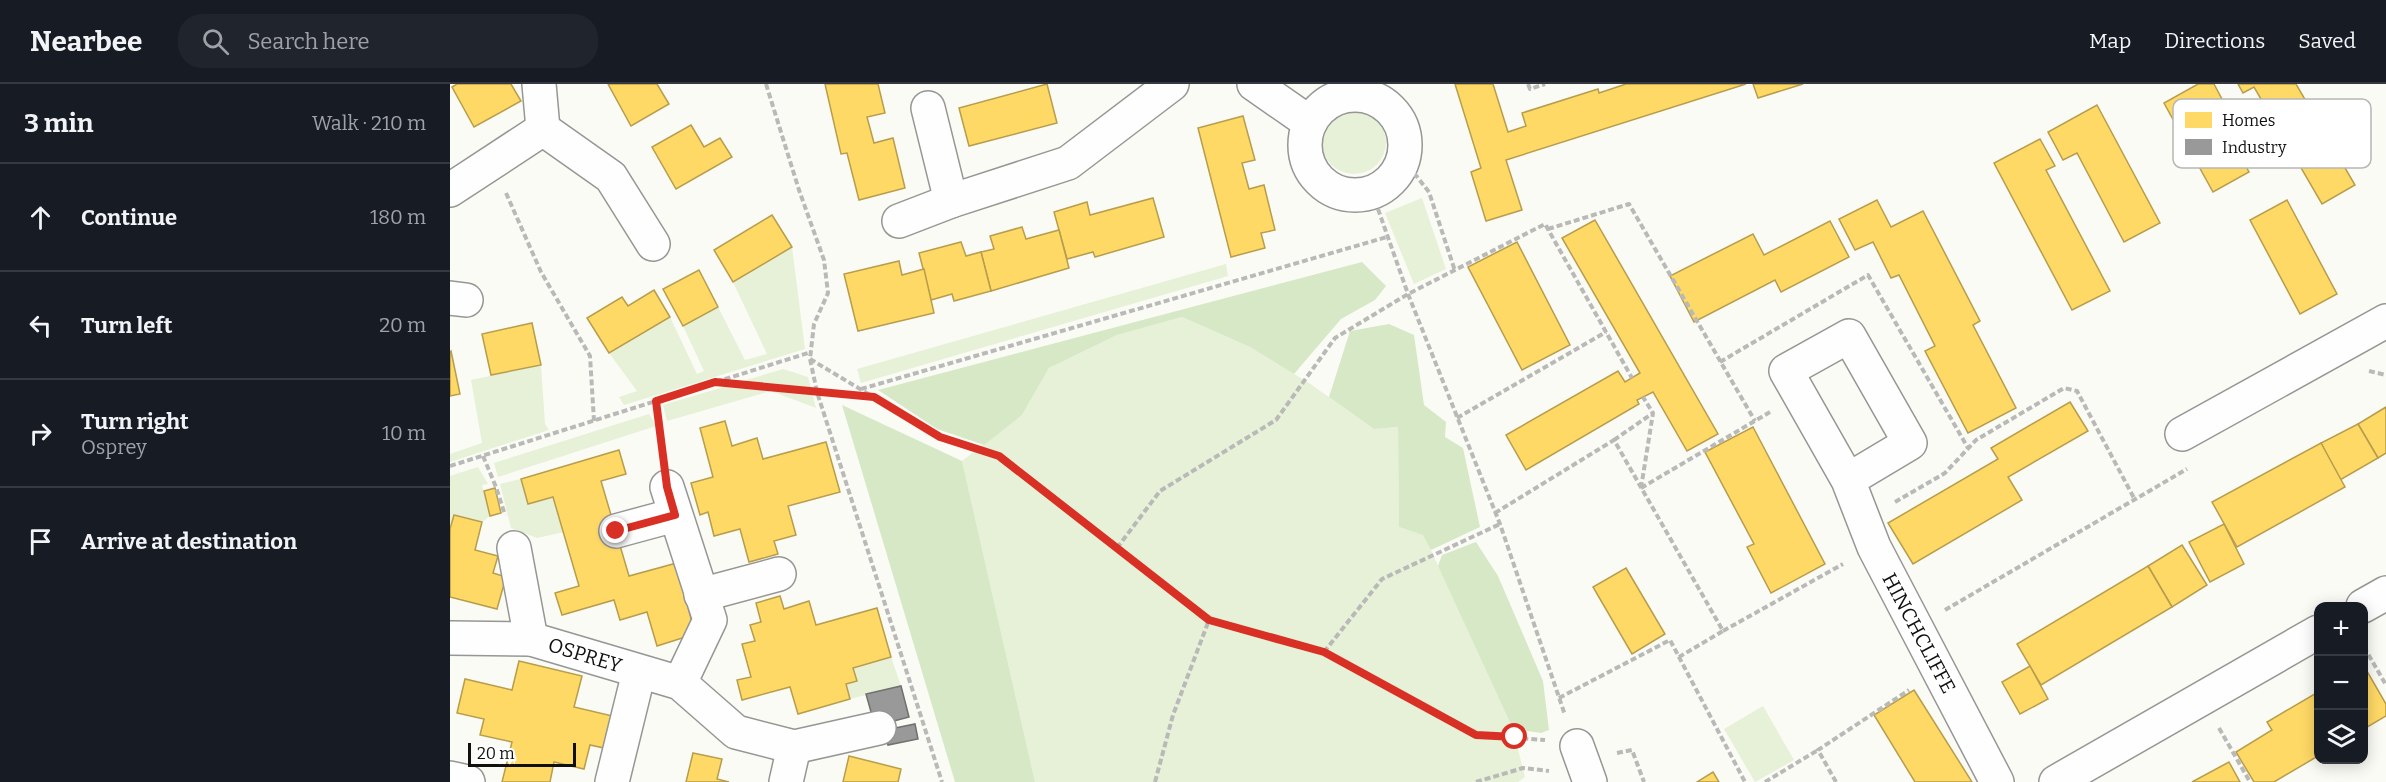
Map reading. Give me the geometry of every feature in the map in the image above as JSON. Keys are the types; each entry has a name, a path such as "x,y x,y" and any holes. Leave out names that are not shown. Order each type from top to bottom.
{"street":[{"path":"539,84 543,129 611,177 653,244"},
{"path":"899,221 951,201 1068,163 1173,84"},
{"path":"1254,84 1310,123"},
{"path":"1372,91 1396,116 1403,130 1406,144 1403,159 1396,173 1386,185 1372,192 1356,195 1339,193 1318,178 1306,156 1305,140 1310,123 1318,111 1330,102 1372,91"},
{"path":"928,108 951,201"},
{"path":"450,190 543,129"},
{"path":"2182,434 2386,321"},
{"name":"HINCHCLIFFE","path":"1848,480 1910,443 1849,336 1785,371 1848,480 1868,534 1997,782"},
{"path":"616,531 671,501 710,620 680,683"},
{"name":"OSPREY","path":"514,548 531,639"},
{"path":"701,595 779,574"},
{"path":"2368,603 2386,593"},
{"path":"2056,782 2314,635"},
{"name":"OSPREY","path":"451,647 531,639 680,683 736,732 794,747 879,728"},
{"name":"OSPREY","path":"612,782 639,672"},
{"path":"1577,746 1589,780"},
{"path":"786,782 794,747"},
{"path":"450,778 468,782"}],"path":[{"path":"766,84 799,190 824,260 828,293 814,324 810,359 817,392 942,782"},
{"path":"1528,84 1530,89 1545,84"},
{"path":"1403,159 1429,192 1455,271"},
{"path":"493,162 541,272 590,356 594,421"},
{"path":"1372,192 1408,294 1500,524 1577,746"},
{"path":"1548,229 1629,204 1755,421"},
{"path":"1117,548 1160,491 1276,420 1335,338 1408,294 1545,224 1632,378"},
{"path":"861,389 1387,237"},
{"path":"1457,418 1606,332"},
{"path":"450,466 811,352"},
{"path":"810,359 940,437 999,456 1209,620 1324,652 1476,735 1542,739 1577,746"},
{"path":"2361,368 2386,375"},
{"path":"715,382 874,397"},
{"path":"1679,657 1723,632 1868,534 1945,473 1976,440 2064,388 2077,391 2135,500"},
{"path":"1641,488 1800,395"},
{"path":"1641,488 1653,413 1643,397"},
{"path":"656,401 671,501"},
{"path":"1495,513 1614,440 1653,413"},
{"path":"1614,440 1723,632"},
{"path":"483,456 496,487 514,548"},
{"path":"1916,627 2197,464"},
{"path":"1324,652 1382,579 1500,524"},
{"path":"1155,782 1173,714 1209,620"},
{"path":"1559,698 1670,640 1745,782"},
{"path":"2368,654 2386,685"},
{"path":"1765,782 1939,671"},
{"path":"2202,700 2250,782"},
{"path":"1818,750 1836,782"},
{"path":"1476,782 1523,768 1589,780"}],"green space":[{"path":"1348,110 1360,110 1377,119 1384,130 1386,142 1384,154 1377,165 1360,174 1348,174 1336,169 1327,160 1322,148 1322,136 1327,124 1336,115"},
{"path":"1422,198 1446,269 1414,284 1385,213"},
{"path":"792,247 805,349 624,405 619,397 637,391 609,353 670,317 697,374 704,371 683,326 718,307 745,360 767,354 733,282"},
{"path":"1362,262 1386,286 1375,300 1341,319 1294,374 1250,347 1182,317 1117,335 1049,368 1022,415 984,445 937,429 878,390"},
{"path":"1226,264 1228,276 861,383 857,369"},
{"path":"1182,317 1250,347 1309,383 1374,429 1398,427 1399,527 1424,535 1513,729 1525,777 1518,782 1035,782 962,461 1022,415 1049,368 1117,335"},
{"path":"1389,324 1414,335 1424,405 1446,422 1445,437 1463,448 1480,527 1431,550 1423,535 1399,527 1398,427 1374,429 1329,397 1350,331"},
{"path":"541,365 545,424 549,430 450,462 450,454 482,443 471,380"},
{"path":"783,369 808,377 816,408 771,391 667,421 663,405"},
{"path":"842,405 962,461 1035,782 955,782"},
{"path":"649,414 656,426 498,477 494,463"},
{"path":"478,467 488,484 482,485 490,516 482,522 454,515 450,529 450,476"},
{"path":"521,479 528,504 553,497 564,532 537,538 511,528 500,484"},
{"path":"1476,542 1498,576 1543,681 1549,730 1541,733 1513,729 1438,566 1442,555"},
{"path":"891,657 901,686 850,699 846,684 857,681 853,668"},
{"path":"1763,706 1794,760 1755,782 1724,729"}],"building: Homes":[{"path":"457,84 511,84 521,101 474,127 452,87"},
{"path":"608,84 657,84 669,104 631,126"},
{"path":"825,84 878,84 885,113 867,117 874,143 893,138 905,188 859,200 847,153 841,154"},
{"path":"1047,84 1057,123 969,146 959,108"},
{"path":"1455,84 1493,84 1508,132 1526,126 1522,113 1598,89 1599,93 1626,84 1746,84 1506,160 1522,210 1486,221 1471,172 1481,168"},
{"path":"1753,84 1803,84 1758,98"},
{"path":"2198,84 2214,84 2222,99 2173,99 2173,119 2164,103"},
{"path":"2238,84 2296,84 2305,99 2261,99 2254,87 2243,93"},
{"path":"2097,105 2160,223 2124,242 2077,153 2063,160 2048,132"},
{"path":"1243,116 1255,160 1242,163 1249,189 1264,185 1275,230 1261,233 1265,248 1231,257 1198,128"},
{"path":"691,125 704,147 720,138 732,157 676,189 652,147"},
{"path":"2040,139 2055,166 2046,170 2110,291 2072,310 1994,163"},
{"path":"2200,168 2247,168 2249,172 2213,192"},
{"path":"2301,168 2345,168 2355,185 2322,204"},
{"path":"1153,198 1164,237 1095,257 1093,252 1067,259 1054,212 1087,202 1090,215"},
{"path":"1877,200 1891,227 1923,211 1980,321 1973,325 2016,408 1968,433 1925,351 1935,346 1899,275 1891,278 1873,242 1855,250 1839,219"},
{"path":"2287,200 2337,294 2300,314 2250,220"},
{"path":"772,215 792,247 733,282 714,250"},
{"path":"1595,220 1718,434 1687,451 1653,392 1637,400 1639,404 1526,470 1506,435 1618,371 1625,382 1640,373 1562,238"},
{"path":"1830,221 1849,257 1781,292 1775,280 1694,322 1670,276 1753,234 1764,255"},
{"path":"1022,227 1026,239 1059,230 1069,268 991,291 981,252 994,249 990,236"},
{"path":"961,242 966,256 981,252 991,291 954,301 952,294 931,300 919,253"},
{"path":"1517,242 1570,345 1522,370 1468,267"},
{"path":"899,261 902,275 924,269 934,313 858,331 844,274"},
{"path":"699,270 718,307 683,326 663,289"},
{"path":"654,290 670,317 609,353 587,318 622,297 628,306"},
{"path":"532,323 541,365 491,375 482,334"},
{"path":"450,352 460,394 450,396"},
{"path":"2070,402 2088,431 2008,477 2022,500 1913,564 1888,523 1998,459 1991,448"},
{"path":"2386,407 2386,453 2378,458 2358,424"},
{"path":"725,421 732,446 757,438 763,459 826,442 840,492 788,506 796,535 774,541 778,554 749,562 740,529 714,536 708,512 700,515 691,483 713,477 700,428"},
{"path":"2358,424 2378,458 2340,480 2321,443"},
{"path":"1753,427 1825,564 1771,593 1747,547 1754,544 1705,452"},
{"path":"2321,443 2345,487 2237,547 2212,502"},
{"path":"619,450 626,474 601,481 629,576 684,561 696,605 688,607 695,634 657,646 647,612 620,620 614,600 562,615 555,593 579,586 553,497 528,504 521,479"},
{"path":"495,488 501,513 490,516 484,491"},
{"path":"454,515 482,522 475,550 498,556 493,573 506,577 497,609 450,597 450,529"},
{"path":"2224,524 2244,564 2210,582 2189,542"},
{"path":"2182,545 2207,585 2172,607 2148,566"},
{"path":"2148,566 2172,607 2041,685 2017,644"},
{"path":"1626,568 1665,634 1632,654 1593,587"},
{"path":"780,596 784,609 809,601 816,625 877,608 891,657 853,668 857,681 846,684 850,699 798,714 790,687 742,700 737,680 751,677 742,644 755,641 750,625 761,622 756,603"},
{"path":"519,661 582,676 574,707 621,718 613,750 590,745 584,769 554,762 550,782 502,782 512,742 480,735 484,719 457,713 465,679 512,690"},
{"path":"2030,666 2048,699 2020,714 2002,682"},
{"path":"2368,673 2386,704 2386,716 2368,727"},
{"path":"1914,690 1972,782 1915,782 1874,715"},
{"path":"2314,694 2314,758 2274,782 2254,782 2236,752 2272,730 2267,722"},
{"path":"693,753 722,759 717,779 729,782 686,782"},
{"path":"849,756 901,769 898,782 843,782"},
{"path":"2229,762 2240,782 2192,782"},
{"path":"1713,772 1719,782 1697,782"}],"building: Industry":[{"path":"901,686 909,717 875,726 866,694"},
{"path":"915,724 918,739 888,745 885,730"}],"route":[{"path":"616,531 675,515 667,487 656,401 715,382 874,397 940,437 999,456 1209,620 1324,652 1476,735 1515,737"}]}
